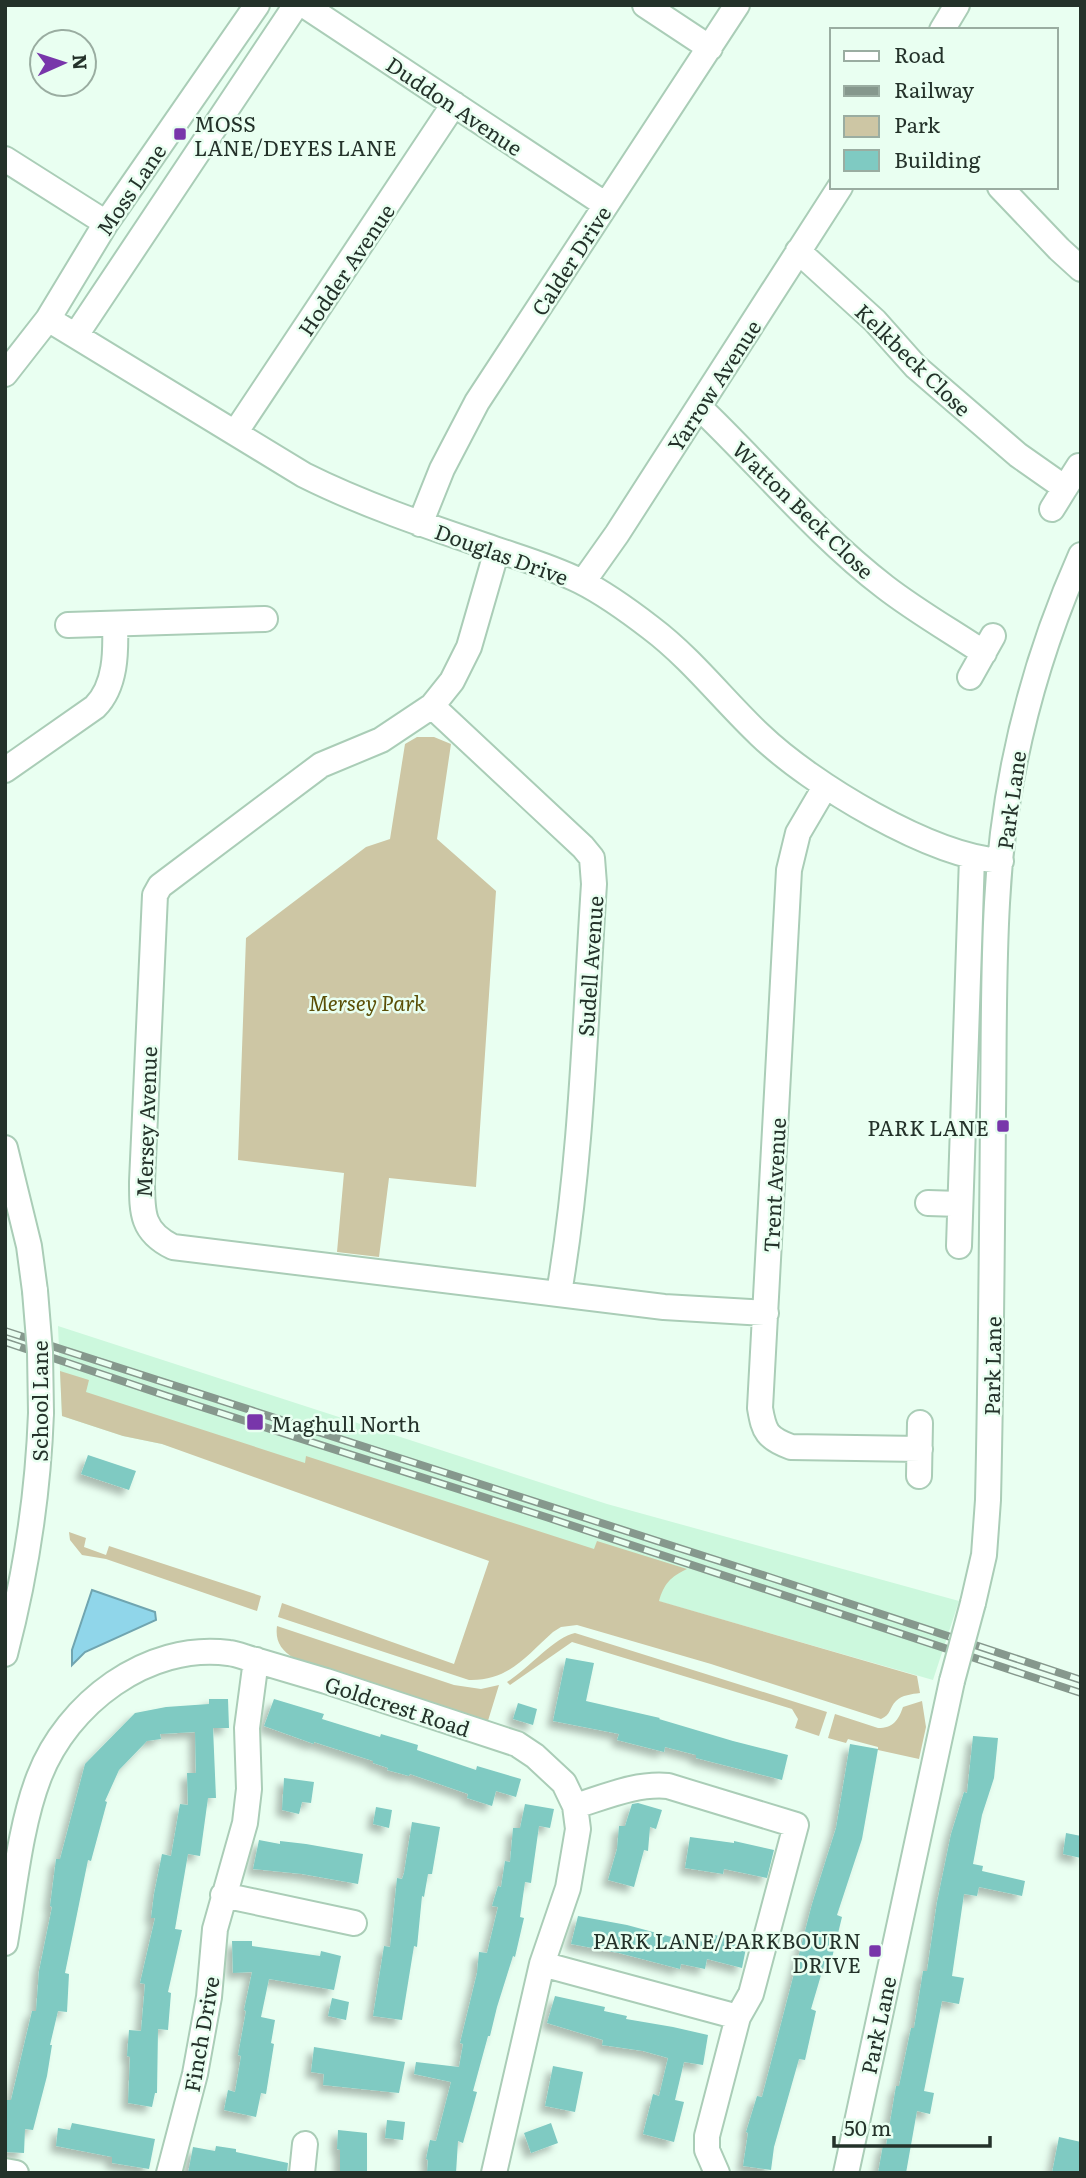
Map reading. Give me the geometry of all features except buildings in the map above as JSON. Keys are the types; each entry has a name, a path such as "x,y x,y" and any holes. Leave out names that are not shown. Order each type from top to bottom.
{"street":[{"name":"Moss Lane","path":"5,374 48,319 106,223 257,5"},
{"path":"76,335 296,5"},
{"name":"Duddon Avenue","path":"304,5 606,205"},
{"path":"645,5 710,48"},
{"name":"Calder Drive","path":"420,524 442,469 477,402 737,5"},
{"path":"943,28 957,5"},
{"name":"Hodder Avenue","path":"235,433 454,104"},
{"path":"5,159 106,223"},
{"name":"Yarrow Avenue","path":"583,582 617,534 839,189"},
{"path":"1002,189 1081,269"},
{"name":"Kelkbeck Close","path":"798,251 875,321 916,367 1018,455 1065,488"},
{"name":"Douglas Drive","path":"48,319 339,493 420,524 548,566 583,582 651,628 680,652 760,735 825,787 910,833 972,857 1001,861"},
{"name":"Watton Beck Close","path":"699,407 741,447 792,503 885,587 988,645 970,677"},
{"path":"1052,509 1079,466"},
{"name":"Mersey Avenue","path":"497,550 468,647 452,681 432,706 381,740 321,765 160,886 155,895 142,1182 143,1217 151,1231 173,1247 664,1307 766,1313"},
{"name":"Park Lane","path":"846,2173 952,1681 984,1555 988,1500 997,902 1016,752 1031,688 1056,615 1081,555"},
{"path":"68,625 265,620"},
{"path":"5,770 95,708 105,698 110,686 116,648 115,624"},
{"name":"Sudell Avenue","path":"432,706 592,858 594,884 576,1157 559,1293"},
{"name":"Trent Avenue","path":"825,787 797,833 789,870 761,1408 763,1426 776,1441 791,1447 920,1449"},
{"name":"Park Lane","path":"959,1246 972,857"},
{"name":"School Lane","path":"5,1148 29,1246 36,1291 41,1413 34,1510 15,1580 5,1654"},
{"path":"928,1203 960,1204"},
{"path":"919,1476 920,1423"},
{"name":"Goldcrest Road","path":"5,1943 31,1799 50,1753 83,1707 122,1678 166,1659 208,1652 230,1653 517,1745 555,1773 564,1783 575,1806 578,1829 568,1888 542,1964 494,2173"},
{"name":"Finch Drive","path":"169,2173 195,2074 209,1997 215,1929 245,1823 248,1789 247,1728 256,1660"},
{"path":"575,1806 642,1786 668,1786 796,1825 751,1994 738,2017 707,2136 708,2150 716,2173"},
{"path":"223,1895 354,1923"},
{"path":"542,1964 738,2017"},
{"path":"302,2173 305,2144"},
{"path":"5,2171 16,2173"}],"shaded area":[{"path":"58,1326 607,1504 959,1601 933,1680 630,1593 162,1444 123,1436 62,1416"}],"green space":[{"name":"Mersey Park","path":"417,737 434,737 451,744 437,839 496,891 476,1187 389,1178 379,1257 337,1252 344,1173 238,1160 246,938 366,847 390,839 405,744"},
{"path":"60,1371 89,1380 86,1392 305,1463 306,1456 594,1549 597,1541 687,1569 668,1582 659,1601 917,1676 920,1693 898,1699 881,1719 711,1664 577,1625 561,1627 553,1632 506,1672 469,1680 278,1617 282,1603 454,1664 489,1561 162,1444 123,1436 62,1416"},
{"path":"69,1532 86,1538 84,1547 106,1555 109,1546 261,1596 257,1611 106,1559 82,1555 70,1540"},
{"path":"277,1626 454,1685 481,1689 499,1685 487,1724 294,1658 280,1645"},
{"path":"575,1633 827,1712 819,1736 795,1728 798,1719 792,1709 572,1642 510,1685 507,1682 559,1640"},
{"path":"922,1701 926,1727 919,1759 878,1750 878,1747 848,1739 846,1743 828,1738 835,1714 883,1728 894,1723 903,1707"}],"water":[{"path":"92,1590 155,1612 156,1620 85,1652 72,1665 72,1650"}],"railway":[{"path":"5,1331 1081,1680"},
{"path":"5,1342 1081,1693"}],"place":[{"name":"MOSS LANE/DEYES LANE","path":"180,134"},
{"name":"PARK LANE","path":"1003,1126"},
{"name":"Maghull North","path":"255,1422"},
{"name":"PARK LANE/PARKBOURN DRIVE","path":"875,1951"}]}
